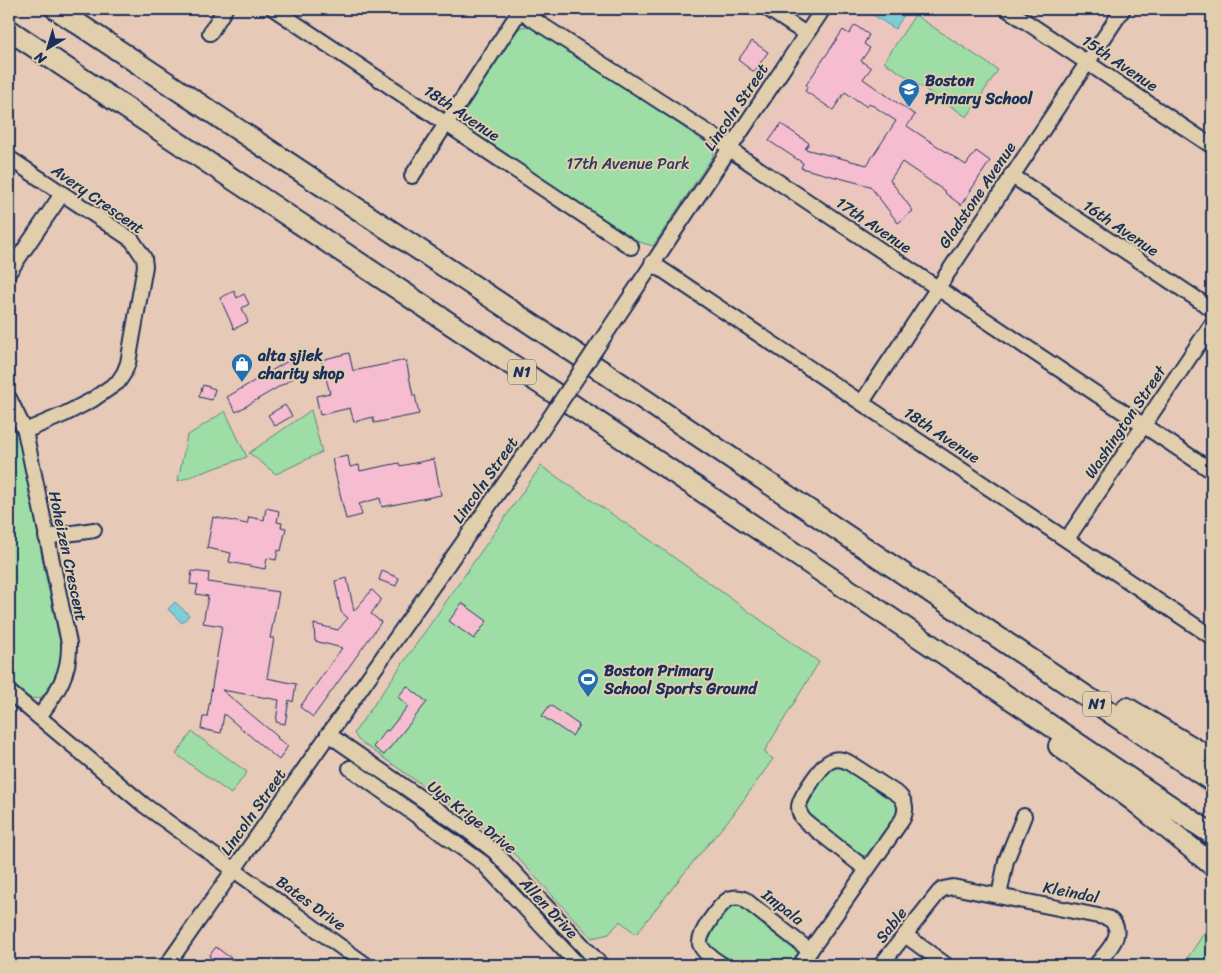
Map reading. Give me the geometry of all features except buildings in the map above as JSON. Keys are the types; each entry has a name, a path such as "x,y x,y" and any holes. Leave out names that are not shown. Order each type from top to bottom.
{"highway":[{"name":"N1","path":"56,9 578,355 1212,781"},
{"name":"N1","path":"9,30 1212,834"},
{"path":"985,629 1008,639 1212,759"},
{"path":"1016,702 1056,743 1134,801 1212,865"}],"street":[{"path":"210,33 225,9"},
{"name":"18th Avenue","path":"274,9 630,247"},
{"path":"412,176 520,9"},
{"name":"17th Avenue","path":"520,9 1212,471"},
{"path":"768,9 806,34"},
{"name":"Lincoln Street","path":"167,965 537,437 823,9"},
{"name":"15th Avenue","path":"1008,9 1212,146"},
{"name":"Gladstone Avenue","path":"862,402 1123,9"},
{"name":"Avery Crescent","path":"9,158 132,240 144,258 145,266 128,363 118,382 92,400 65,414 25,430"},
{"name":"16th Avenue","path":"1011,175 1212,309"},
{"path":"9,272 62,194"},
{"name":"18th Avenue","path":"652,263 1212,636"},
{"name":"Washington Street","path":"1067,539 1212,324"},
{"name":"Hoheizen Crescent","path":"9,398 25,430 69,653 66,673 62,683 39,717"},
{"path":"46,537 94,530"},
{"path":"9,692 120,786 235,869"},
{"name":"Uys Krige Drive","path":"328,734 494,851 601,965"},
{"path":"800,965 867,870 904,816 904,803 898,795 848,762 840,759 831,761 824,766 800,800 800,813 805,821 867,870"},
{"name":"Allen Drive","path":"350,768 483,862 578,965"},
{"path":"999,896 1006,861 1024,816"},
{"name":"Bates Drive","path":"235,869 357,962"},
{"name":"Kleindal","path":"928,906 939,892 948,887 954,887 1103,917 1112,921 1117,930 1116,940 1096,965"},
{"name":"Impala","path":"723,965 703,949 700,937 703,930 724,903 733,898 744,899 810,951"},
{"name":"Sable","path":"881,965 928,906"},
{"path":"905,934 946,965"}],"shaded area":[{"name":"Boston Primary School","path":"843,9 985,9 1070,66 931,271 749,150"}],"green space":[{"path":"915,15 998,70 967,117 884,62"},
{"name":"17th Avenue Park","path":"521,27 536,28 714,148 713,156 653,246 633,240 603,222 459,124 459,116 516,32"},
{"path":"311,410 322,452 276,474 249,453"},
{"path":"9,411 23,450 44,568 61,647 54,680 45,695 38,698 27,697 9,681"},
{"path":"225,411 247,457 178,481 187,436"},
{"name":"Boston Primary School Sports Ground","path":"541,466 647,538 819,662 764,752 773,759 732,816 636,934 620,921 609,934 592,938 502,841 358,740 354,733"},
{"path":"192,732 247,772 231,794 176,754"},
{"path":"841,764 897,801 900,813 869,855 859,856 805,812 806,800 831,767"},
{"path":"738,903 798,949 799,957 794,965 730,965 708,948 706,936 727,907"},
{"path":"1212,921 1212,965 1183,965"}],"water":[{"path":"864,9 908,9 895,29"},
{"path":"175,602 189,615 182,623 168,609"}],"place":[{"name":"Boston Primary School","path":"909,108"},
{"name":"alta sjiek charity shop","path":"242,383"},
{"name":"Boston Primary School Sports Ground","path":"588,698"}]}
